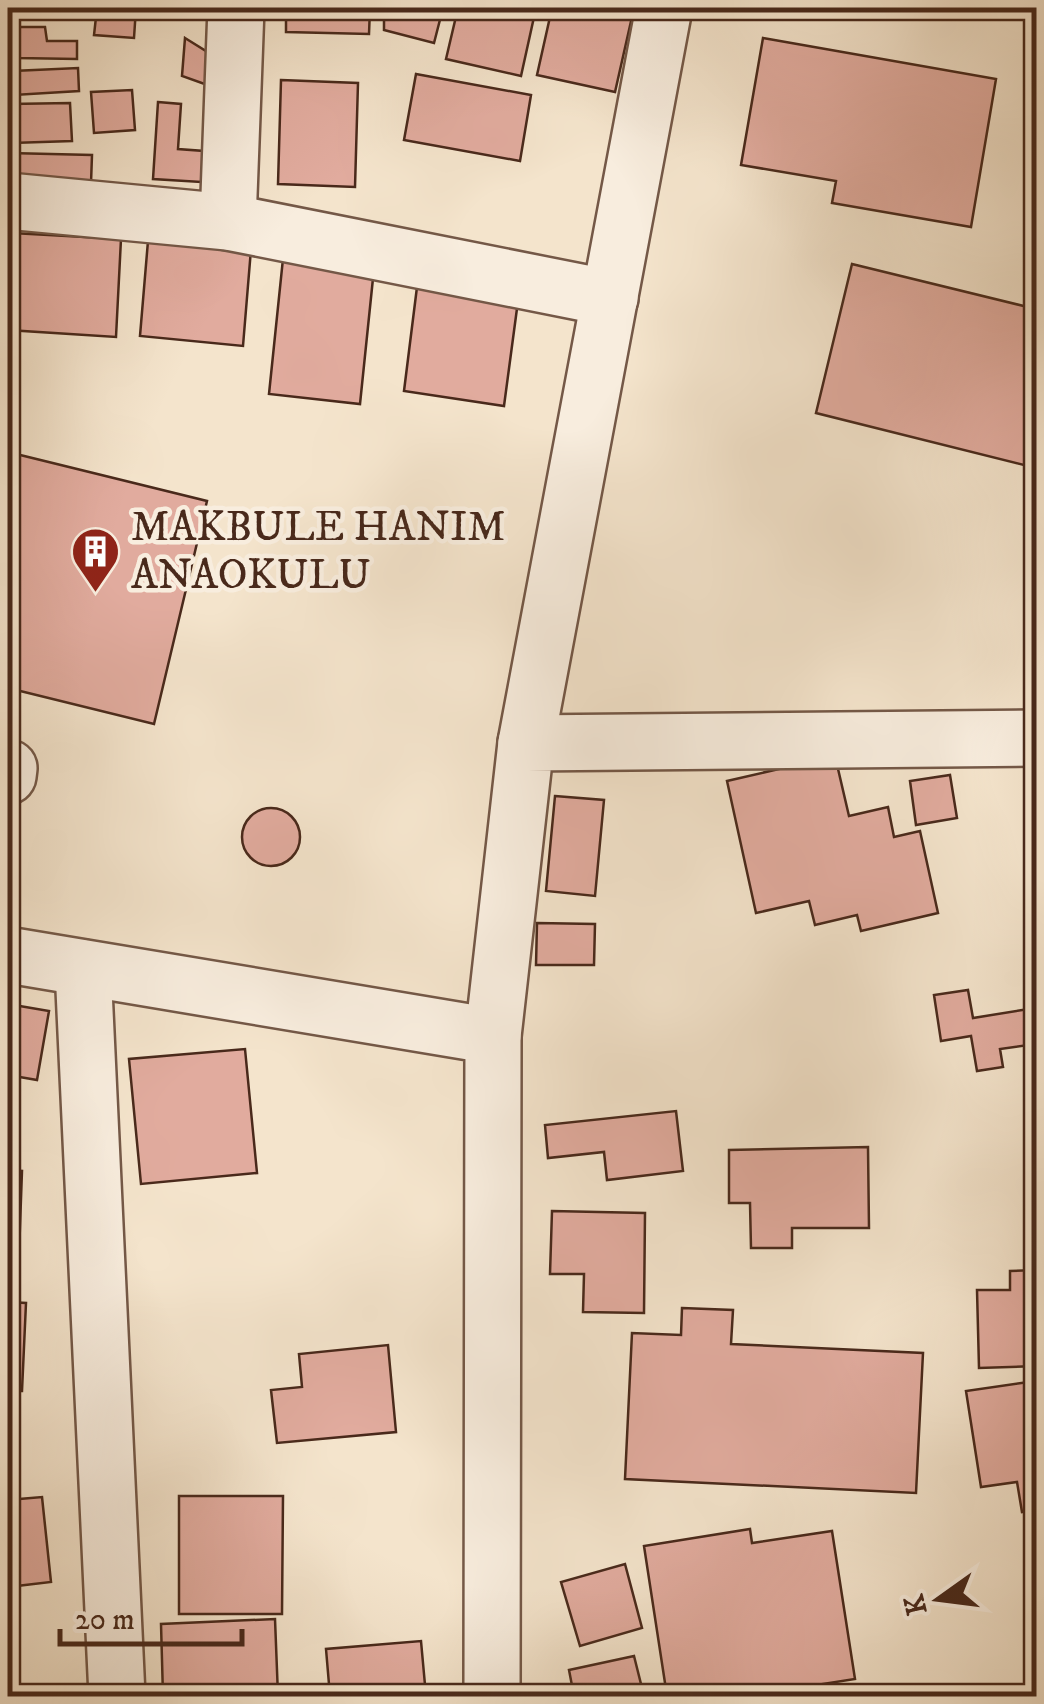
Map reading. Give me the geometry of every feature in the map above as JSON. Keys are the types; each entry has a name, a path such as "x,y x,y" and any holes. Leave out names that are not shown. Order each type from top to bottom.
{"street":[{"path":"228,222 236,8"},
{"path":"492,1696 493,1036 526,743 664,8"},
{"path":"8,200 228,222 610,298"},
{"path":"526,743 1036,738"},
{"path":"8,956 493,1036"},
{"path":"84,968 117,1696"}],"building":[{"path":"97,8 136,8 134,38 94,35"},
{"path":"286,8 370,8 369,34 286,32"},
{"path":"384,8 443,8 434,43 384,30"},
{"path":"458,8 536,8 521,76 446,59"},
{"path":"552,8 634,8 615,92 537,75"},
{"path":"17,27 45,27 47,41 77,41 77,59 17,58"},
{"path":"185,38 217,58 213,87 182,76"},
{"path":"763,38 996,79 971,227 832,203 836,181 741,165"},
{"path":"78,68 79,91 14,95 13,71"},
{"path":"416,74 531,95 520,161 404,140"},
{"path":"281,80 358,83 355,187 278,184"},
{"path":"132,90 135,130 94,133 91,92"},
{"path":"158,102 181,104 178,149 204,151 201,182 153,179"},
{"path":"70,103 72,141 12,143 10,104"},
{"path":"9,153 92,155 91,183 8,181"},
{"path":"149,229 252,237 243,346 140,336"},
{"path":"12,233 121,239 116,337 8,330"},
{"path":"284,249 375,259 360,404 269,394"},
{"path":"852,264 1036,309 1036,468 816,413"},
{"path":"417,287 518,301 504,406 404,391"},
{"name":"MAKBULE HANIM ANAOKULU","path":"8,452 207,501 154,724 8,688"},
{"path":"835,756 849,816 888,807 894,837 920,831 938,913 861,931 857,915 815,925 809,901 756,913 727,781"},
{"path":"950,775 957,818 916,825 910,781"},
{"path":"555,796 604,800 595,896 546,891"},
{"path":"271,808 292,816 300,837 292,858 271,866 250,858 242,837 250,816"},
{"path":"537,923 595,924 594,965 536,965"},
{"path":"968,990 973,1018 1035,1008 1036,1044 1000,1049 1003,1067 977,1071 971,1036 941,1041 934,995"},
{"path":"8,1004 49,1011 37,1080 8,1075"},
{"path":"245,1049 257,1173 141,1184 129,1059"},
{"path":"676,1111 683,1171 607,1180 604,1152 548,1158 545,1125"},
{"path":"868,1147 869,1228 792,1228 792,1248 751,1248 750,1203 729,1203 729,1150"},
{"path":"8,1170 22,1171 19,1254 8,1254"},
{"path":"552,1211 645,1213 644,1313 583,1312 584,1274 550,1274"},
{"path":"1036,1270 1036,1366 979,1368 977,1290 1010,1290 1010,1271"},
{"path":"8,1302 26,1303 22,1391 8,1391"},
{"path":"682,1308 733,1310 731,1344 923,1353 916,1493 625,1479 632,1333 681,1335"},
{"path":"388,1345 396,1432 277,1443 271,1390 302,1387 299,1354"},
{"path":"1036,1381 1036,1510 1022,1512 1017,1482 981,1487 966,1391"},
{"path":"179,1496 283,1496 282,1614 179,1614"},
{"path":"42,1497 51,1582 8,1587 8,1500"},
{"path":"750,1529 752,1543 832,1531 855,1679 746,1696 667,1696 644,1546"},
{"path":"625,1564 642,1628 580,1646 561,1582"},
{"path":"275,1619 278,1696 163,1696 161,1624"},
{"path":"421,1641 426,1696 330,1696 326,1649"},
{"path":"634,1656 644,1696 574,1696 569,1670"}],"place":[{"name":"MAKBULE HANIM ANAOKULU","path":"96,594"}]}
